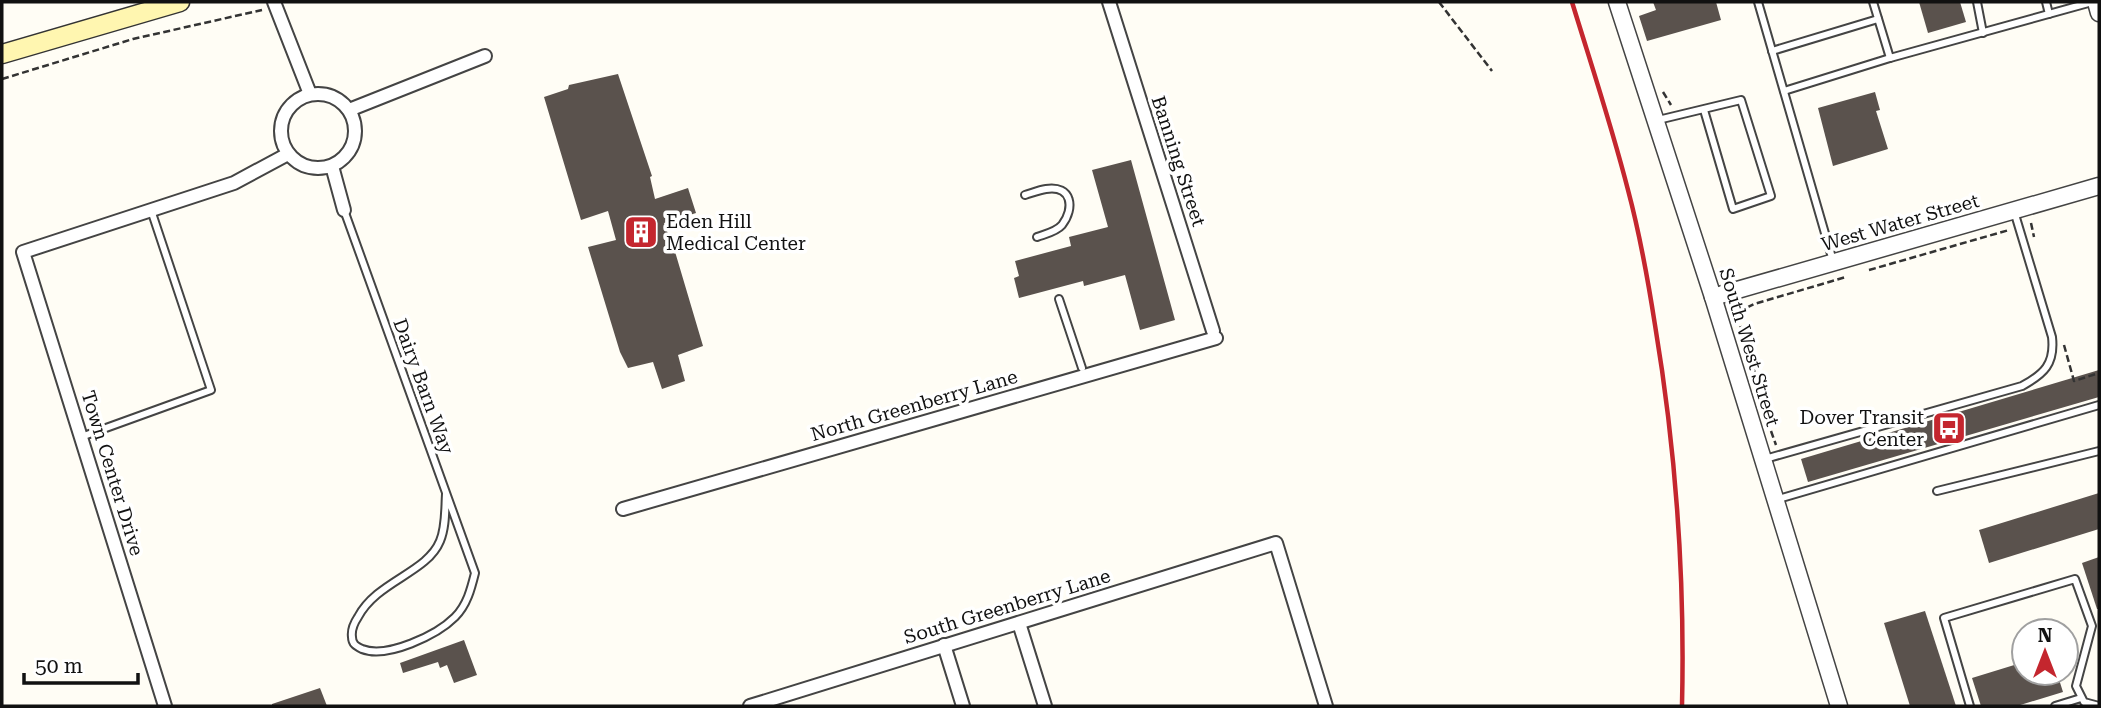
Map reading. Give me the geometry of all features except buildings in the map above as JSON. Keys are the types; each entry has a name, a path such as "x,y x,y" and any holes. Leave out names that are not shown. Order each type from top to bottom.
{"main road":[{"path":"2,54 134,9 180,2"}],"street":[{"name":"Banning Street","path":"1109,2 1214,335"},
{"name":"South West Street","path":"1617,2 1713,297 1839,706"},
{"path":"2094,2 2099,13"},
{"path":"275,4 310,94"},
{"path":"349,110 485,56"},
{"path":"319,93 336,98 349,110 355,127 353,145 341,160 332,166 317,168 294,160 288,154 281,137 282,118 293,103 310,94 319,93"},
{"path":"151,210 234,183 288,154"},
{"path":"332,166 344,210"},
{"name":"West Water Street","path":"1713,297 2099,186"},
{"name":"Town Center Drive","path":"151,210 23,252 165,706"},
{"name":"North Greenberry Lane","path":"623,509 1214,335"},
{"name":"South Greenberry Lane","path":"750,706 1276,543 1326,706"},
{"path":"1019,623 1045,706"},
{"path":"944,645 963,706"}],"lane":[{"path":"1758,2 1834,263"},
{"path":"1873,2 1890,58"},
{"path":"1977,2 1983,33"},
{"path":"2046,2 2049,14"},
{"path":"1784,91 1890,58 2094,2"},
{"path":"1772,51 1878,19"},
{"path":"1656,121 1741,100 1771,196 1733,209 1704,110"},
{"path":"1025,195 1048,188 1068,194 1070,201 1062,225 1037,237"},
{"path":"81,437 211,390 151,210"},
{"name":"Dairy Barn Way","path":"344,210 475,573 463,606 444,626 416,641 381,652 359,648 351,635 362,608 376,593 428,559 439,543 444,525 446,494"},
{"path":"1763,460 2022,386 2038,377 2048,365 2053,351 2052,337 2014,211"},
{"path":"1059,299 1082,368"},
{"path":"1775,500 2099,405"},
{"path":"1937,491 2099,450"},
{"path":"1969,706 1944,618 2075,579 2092,626 2076,686 2082,702"},
{"path":"2055,706 2082,702 2099,706"}],"path":[{"path":"1439,2 1492,71"},
{"path":"2,79 133,39 275,4"},
{"path":"1869,270 2009,230"},
{"path":"1764,421 1766,407 1738,312 1754,304 1846,277"},
{"path":"2093,374 2099,373"},
{"path":"1768,427 1779,455"}],"railway":[{"path":"1572,2 1628,190 1655,325 1674,467 1682,611 1682,706"}],"place":[{"name":"Eden Hill Medical Center","path":"641,232"},
{"name":"Dover Transit Center","path":"1949,428"}]}
